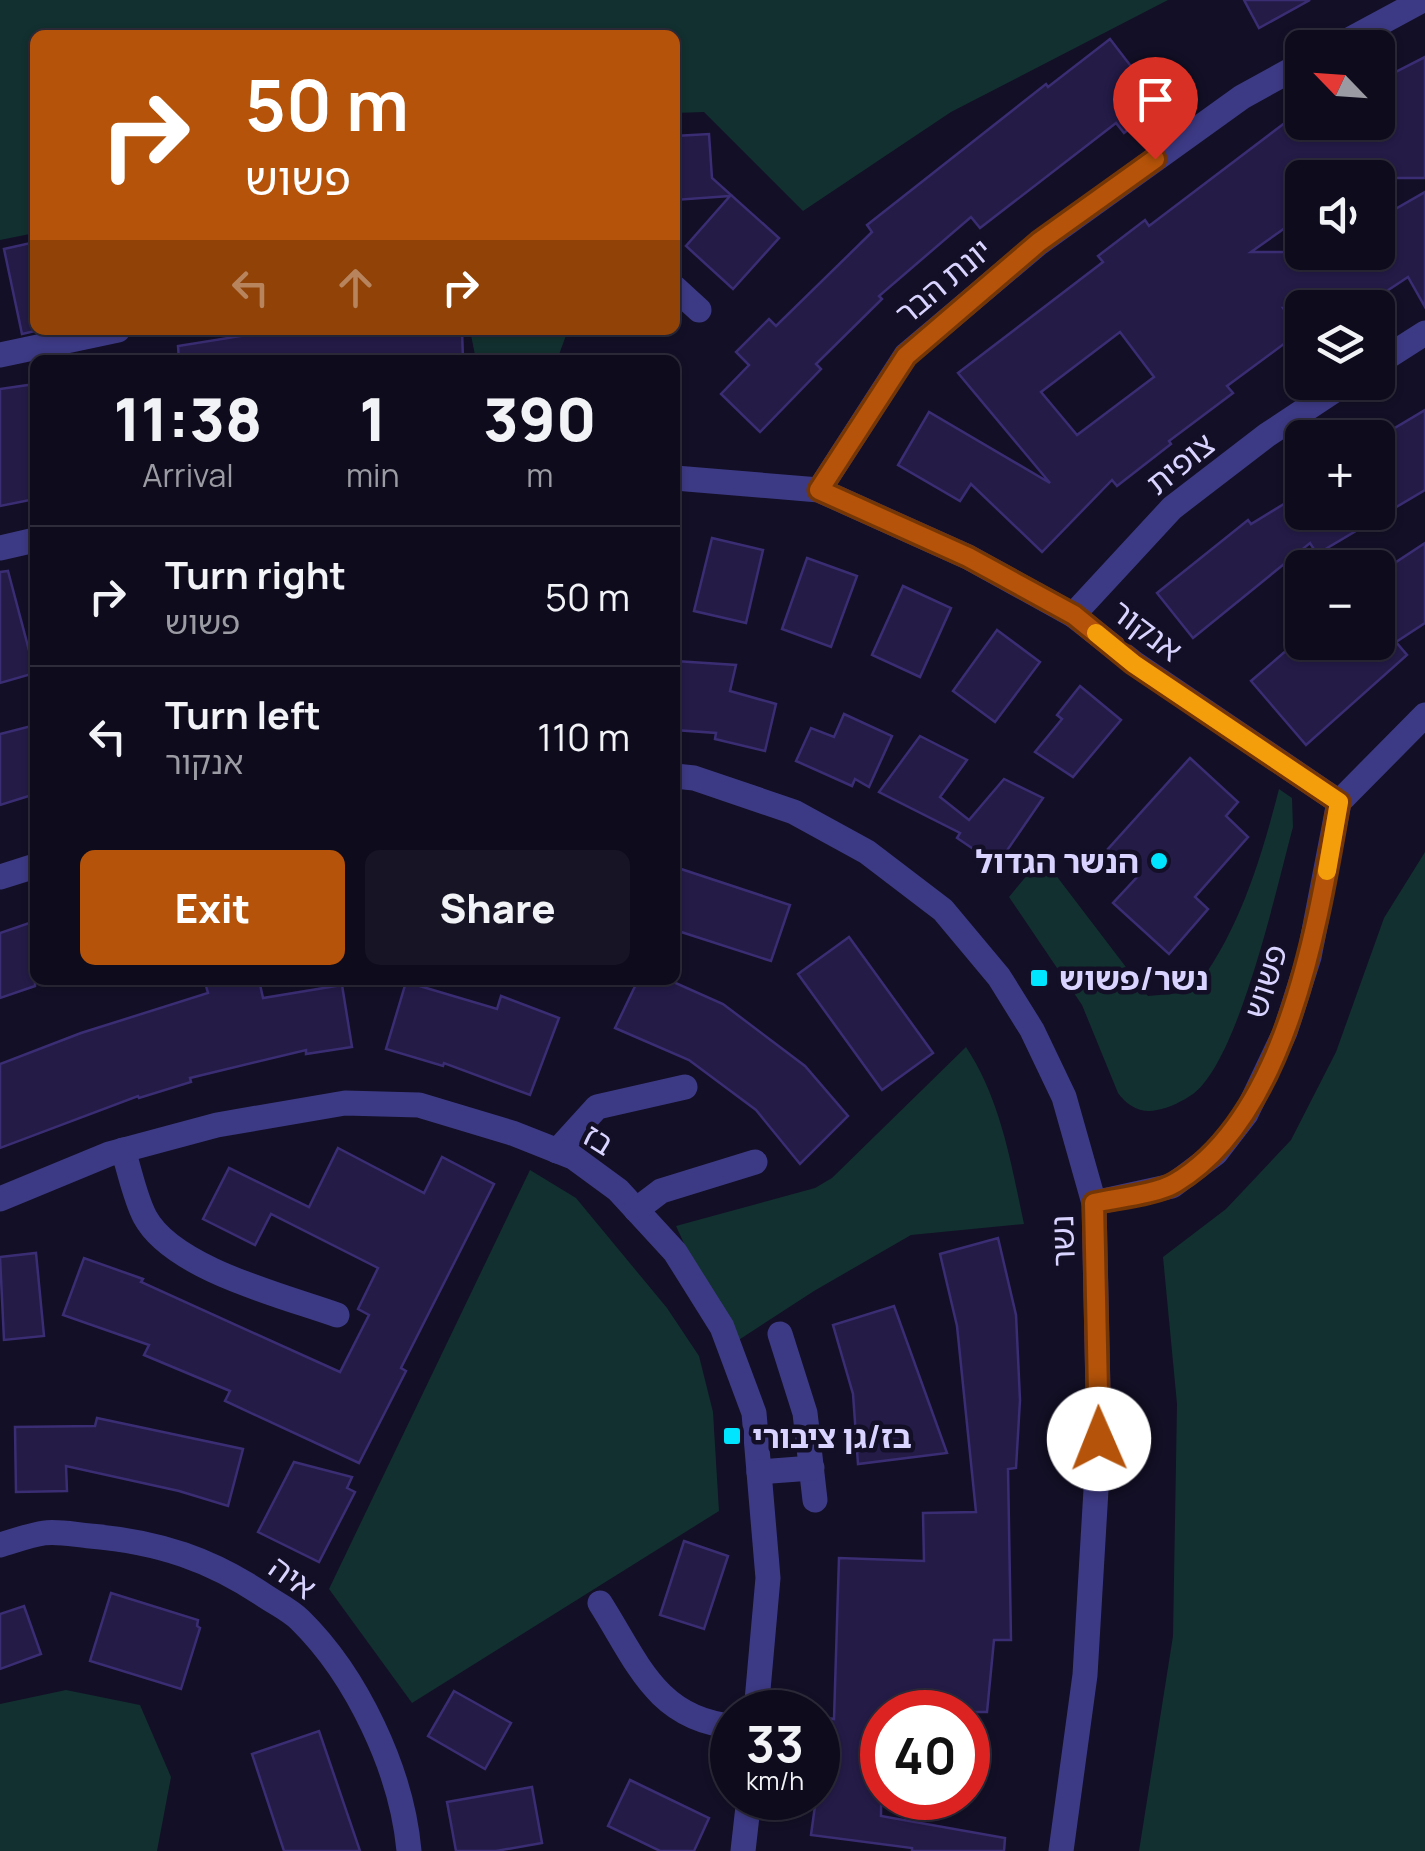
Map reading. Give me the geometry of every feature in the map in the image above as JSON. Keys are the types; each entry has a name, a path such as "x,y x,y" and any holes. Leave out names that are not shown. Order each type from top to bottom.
{"street":[{"path":"1367,30 1423,0"},
{"name":"יונת הבר","path":"819,490 906,356 1039,242 1242,97 1285,73"},
{"path":"680,293 699,310"},
{"path":"1395,352 1425,333"},
{"path":"0,356 95,335"},
{"name":"צופית","path":"1074,615 1172,508 1266,435 1319,400"},
{"name":"אנקור","path":"680,478 819,490 968,557 1074,615 1134,664 1339,802"},
{"path":"0,548 30,541"},
{"path":"1339,802 1425,715"},
{"name":"נשר","path":"680,777 794,812 866,852 943,910 999,977 1032,1030 1064,1097 1094,1203 1099,1439 1085,1675 1061,1851"},
{"name":"פשוש","path":"1094,1203 1172,1186 1216,1153 1246,1114 1284,1032 1308,957 1339,802"},
{"path":"0,877 30,868"},
{"path":"557,1151 597,1107 685,1086"},
{"name":"בז","path":"0,1199 123,1150 218,1125 344,1103 419,1105 512,1133 573,1158 618,1190 675,1252 722,1327 754,1412 768,1578 758,1690"},
{"path":"123,1150 144,1216 159,1237 195,1263 338,1316"},
{"path":"636,1210 661,1191 755,1162"},
{"path":"780,1334 805,1414 815,1500"},
{"path":"760,1472 812,1468"},
{"name":"איה","path":"0,1545 47,1532 176,1550 238,1576 297,1617 318,1640 360,1702 406,1814 409,1851"},
{"path":"600,1603 656,1691 679,1711 710,1724"},
{"path":"743,1851 747,1820"}],"green space":[{"path":"0,0 1168,0 951,112 803,211 704,112 680,113 680,30 30,30 30,234 0,240"},
{"path":"471,335 566,335 559,355 475,355"},
{"path":"1279,789 1292,798 1293,827 1254,970 1226,1046 1210,1075 1193,1094 1162,1109 1135,1108 1118,1093 1082,1005 1009,897 1042,857 1148,996 1192,992 1235,922 1256,869"},
{"path":"1425,852 1425,1851 1139,1851 1173,1636 1177,1404 1163,1257 1226,1209 1291,1140 1336,1052 1384,918"},
{"path":"966,1047 996,1110 1024,1224 911,1235 731,1345 676,1226 815,1188 832,1178"},
{"path":"530,1170 576,1198 667,1308 699,1356 713,1412 719,1511 412,1703 329,1589"},
{"path":"66,1690 140,1705 171,1777 157,1851 0,1851 0,1704"}],"building":[{"path":"1244,0 1310,0 1259,28"},
{"path":"1110,39 1160,104 1124,133 1116,123 980,228 971,217 879,296 882,299 816,364 821,369 760,432 721,394 749,365 736,352 769,319 776,326 872,232 867,225 1046,84 1048,87"},
{"path":"1425,57 1425,178 1395,178 1395,160 1285,160 1285,228 1251,252 1285,252 1285,270 1395,270 1395,209 1425,192 1425,307 1408,277 1388,290 1285,290 1285,343 1227,386 1233,393 1169,441 1171,444 1117,486 1112,480 1042,552 971,484 960,501 898,465 929,412 1050,483 958,373 1103,262 1098,256 1145,220 1149,226 1285,123 1285,140 1395,140 1395,72","holes":["1120,332 1154,377 1077,435 1041,392"]},
{"path":"709,134 712,178 779,238 733,289 686,246 730,196 680,200 680,136"},
{"path":"30,243 30,332 22,334 4,249"},
{"path":"246,335 462,335 463,355 179,355 178,346"},
{"path":"30,385 30,500 0,506 0,389"},
{"path":"1425,410 1425,490 1395,508 1395,428"},
{"path":"1285,503 1285,530 1358,530 1324,550 1314,550 1310,543 1301,550 1285,550 1285,563 1193,638 1157,593 1248,520 1251,524"},
{"path":"712,538 763,550 746,623 694,611"},
{"path":"1425,543 1425,623 1396,642 1407,655 1306,745 1251,681 1285,652 1285,660 1395,660 1395,563"},
{"path":"807,558 857,576 831,647 782,629"},
{"path":"8,571 30,654 30,674 0,683 0,572"},
{"path":"903,586 951,608 920,677 872,655"},
{"path":"997,630 1040,662 995,722 953,691"},
{"path":"680,661 736,665 730,691 776,704 765,751 715,739 716,733 680,730"},
{"path":"1080,686 1121,720 1073,777 1035,752 1062,719 1057,715"},
{"path":"844,714 892,736 869,787 855,779 852,786 796,761 811,728 834,737"},
{"path":"30,726 30,796 0,805 0,734"},
{"path":"920,736 967,760 940,797 969,820 1004,779 1043,798 997,865 957,838 960,833 879,792"},
{"name":"הנשר הגדול","path":"1190,758 1238,802 1226,816 1248,837 1195,897 1208,909 1169,954 1113,903 1138,876 1108,849"},
{"path":"680,869 790,905 771,961 680,932"},
{"path":"30,923 30,985 35,986 0,998 0,933"},
{"path":"849,937 933,1053 882,1090 798,974"},
{"path":"260,985 263,998 342,985 352,1047 306,1054 306,1050 190,1078 191,1082 138,1096 0,1148 0,1064 81,1033 208,993 206,986"},
{"path":"405,985 497,1009 501,996 559,1018 530,1095 444,1063 443,1066 386,1049"},
{"path":"636,985 680,985 723,1004 805,1066 848,1116 800,1164 756,1110 689,1060 615,1028"},
{"path":"338,1148 424,1193 442,1157 494,1184 401,1368 406,1371 359,1463 225,1401 230,1391 144,1355 149,1345 63,1315 84,1258 143,1279 141,1282 340,1372 369,1315 358,1309 378,1268 271,1214 255,1245 203,1219 229,1168 309,1207"},
{"path":"998,1238 1016,1315 1020,1400 1016,1468 1008,1469 1011,1640 994,1640 989,1690 860,1690 860,1820 904,1820 1005,1838 1004,1851 912,1851 811,1835 813,1820 840,1820 840,1690 835,1690 839,1558 924,1561 923,1513 976,1512 957,1326 940,1254"},
{"path":"36,1253 44,1336 4,1340 0,1257"},
{"path":"894,1306 947,1453 858,1464 853,1394 833,1325"},
{"path":"97,1418 243,1449 228,1506 66,1466 67,1491 16,1492 15,1427 95,1426"},
{"path":"294,1462 352,1477 347,1488 355,1492 319,1562 258,1532"},
{"path":"684,1541 728,1556 704,1629 660,1615"},
{"path":"111,1593 198,1620 200,1628 181,1689 90,1661"},
{"path":"24,1606 41,1654 0,1669 0,1614"},
{"path":"454,1691 511,1723 485,1769 428,1736"},
{"path":"319,1731 360,1851 284,1851 252,1754"},
{"path":"630,1780 709,1818 694,1851 660,1851 608,1826"},
{"path":"532,1787 542,1843 496,1851 456,1851 447,1802"}],"slow traffic":[{"path":"1096,633 1134,664 1339,802 1327,871"}],"place":[{"name":"הנשר הגדול","path":"1159,861"},
{"name":"נשר/פשוש","path":"1039,978"},
{"name":"בז/גן ציבורי","path":"732,1436"}],"route":[{"path":"1099,1439 1094,1203 1172,1186 1216,1153 1246,1114 1284,1032 1308,957 1339,802 1134,664 1074,615 968,557 819,490 906,356 1039,242 1155,159"}]}
